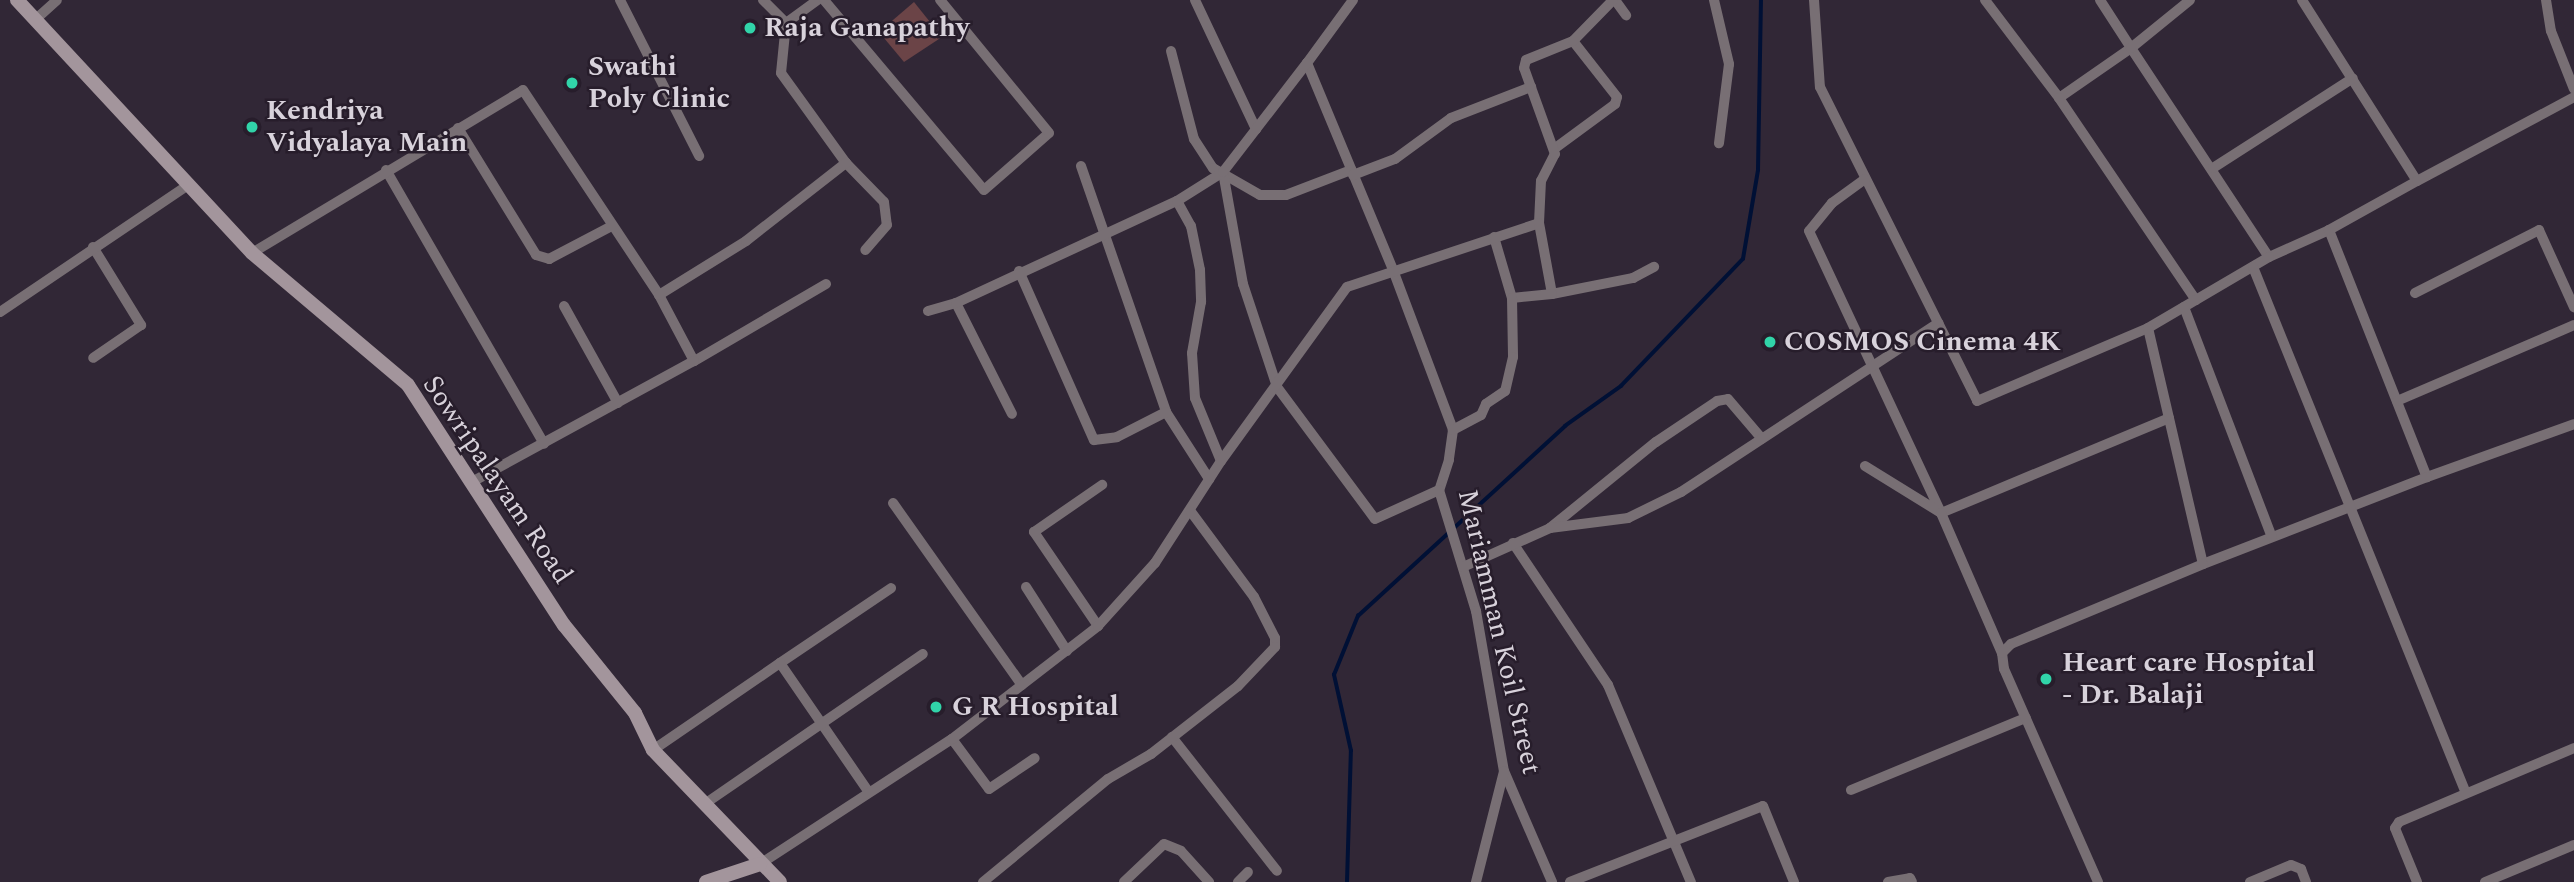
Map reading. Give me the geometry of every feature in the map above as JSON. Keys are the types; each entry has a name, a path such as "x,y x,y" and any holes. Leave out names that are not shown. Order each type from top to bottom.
{"street":[{"name":"Sowripalayam Road","path":"17,0 252,253 408,385 564,625 635,713 653,750 780,882"},
{"path":"36,19 57,0"},
{"path":"620,0 699,156"},
{"path":"763,0 786,23"},
{"path":"818,0 786,23 781,73 846,163 884,202 887,225 865,250"},
{"path":"824,0 984,190 1049,133 940,0"},
{"path":"1195,0 1256,129"},
{"path":"928,310 956,303 1019,271 1177,201 1223,172 1353,0"},
{"path":"1554,149 1531,86 1526,60 1573,41 1614,0 1626,15"},
{"path":"1714,0 1729,64 1719,144"},
{"path":"1814,0 1820,87 1978,401 2148,328 2269,257 2329,230 2574,97"},
{"path":"1985,0 2059,98 2196,300"},
{"path":"2100,0 2213,168 2269,257"},
{"path":"2059,98 2131,48 2190,0"},
{"path":"2302,0 2417,181"},
{"path":"2546,0 2551,31 2574,89"},
{"path":"1552,295 1539,223 1541,181 1554,149 1615,104 1617,97 1573,41"},
{"path":"1171,51 1194,139 1213,169 1223,172 1261,195 1286,195 1395,159 1451,118 1531,86"},
{"name":"Mariamman Koil Street","path":"1307,63 1393,270 1452,430 1449,460 1439,490 1476,611 1504,771 1552,882"},
{"path":"2213,168 2353,78"},
{"path":"252,253 523,90 610,227 659,295 694,361"},
{"path":"458,128 536,255 549,259 610,227"},
{"path":"659,295 746,241 846,163"},
{"path":"1082,166 1166,412 1209,479"},
{"path":"386,170 544,444"},
{"path":"1223,172 1243,284 1277,387 1376,519 1439,490"},
{"path":"1865,179 1832,203 1809,231 1941,513 2002,653 2004,669 2098,882"},
{"path":"0,312 190,184"},
{"path":"1177,201 1191,226 1200,270 1201,302 1192,353 1195,398 1221,461"},
{"path":"706,882 760,864 868,791 953,739 1098,626 1155,564 1191,512 1221,461 1347,287 1539,223"},
{"path":"2329,230 2427,477"},
{"path":"2414,293 2539,230 2574,307"},
{"path":"1452,430 1481,415 1486,404 1503,396 1513,357 1513,298 1494,237"},
{"path":"93,247 141,325 93,358"},
{"path":"1513,298 1552,295 1633,278 1654,267"},
{"path":"2253,267 2465,790"},
{"path":"1019,271 1094,440 1117,437 1166,412"},
{"path":"470,483 694,361 826,284"},
{"path":"956,303 1012,414"},
{"path":"564,306 618,403"},
{"path":"2184,307 2272,537"},
{"path":"1463,567 1550,528 1628,518 1681,492 1938,323"},
{"path":"2397,401 2574,325"},
{"path":"2148,328 2203,564"},
{"path":"1550,528 1656,442 1717,401 1728,399 1762,439"},
{"path":"1941,513 2169,418"},
{"path":"2002,653 2011,644 2203,564 2427,477 2574,424"},
{"path":"1865,467 1941,513"},
{"path":"1098,626 1034,532 1102,485"},
{"path":"893,503 1022,685"},
{"path":"983,882 1108,779 1172,737 1238,686 1275,648 1275,638 1254,597 1191,512"},
{"path":"1513,543 1608,685 1691,882"},
{"path":"1026,587 1067,651"},
{"path":"653,750 891,588"},
{"path":"706,803 923,654"},
{"path":"780,663 868,791"},
{"path":"1851,790 2026,718"},
{"path":"1172,737 1276,871"},
{"path":"953,739 989,789 1035,758"},
{"path":"2417,882 2395,828 2465,790 2574,748"},
{"path":"1476,882 1504,771"},
{"path":"1570,882 1763,806 1794,882"},
{"path":"1124,882 1164,844 1181,851 1209,882"},
{"path":"2486,882 2574,845"},
{"path":"2250,882 2291,865 2301,869 2306,882"},
{"path":"1238,882 1248,872"},
{"path":"1888,882 1910,878 1912,882"}],"shaded area":[{"path":"914,2 942,37 904,62 879,32"}],"waterway":[{"path":"1347,882 1351,751 1334,675 1358,616 1565,426 1621,386 1743,259 1758,170 1761,0"}],"place":[{"name":"Raja Ganapathy","path":"750,28"},
{"name":"Swathi Poly Clinic","path":"572,83"},
{"name":"Kendriya Vidyalaya Main","path":"252,127"},
{"name":"COSMOS Cinema 4K","path":"1770,342"},
{"name":"Heart care Hospital - Dr. Balaji","path":"2046,679"},
{"name":"G R Hospital","path":"936,707"}]}
